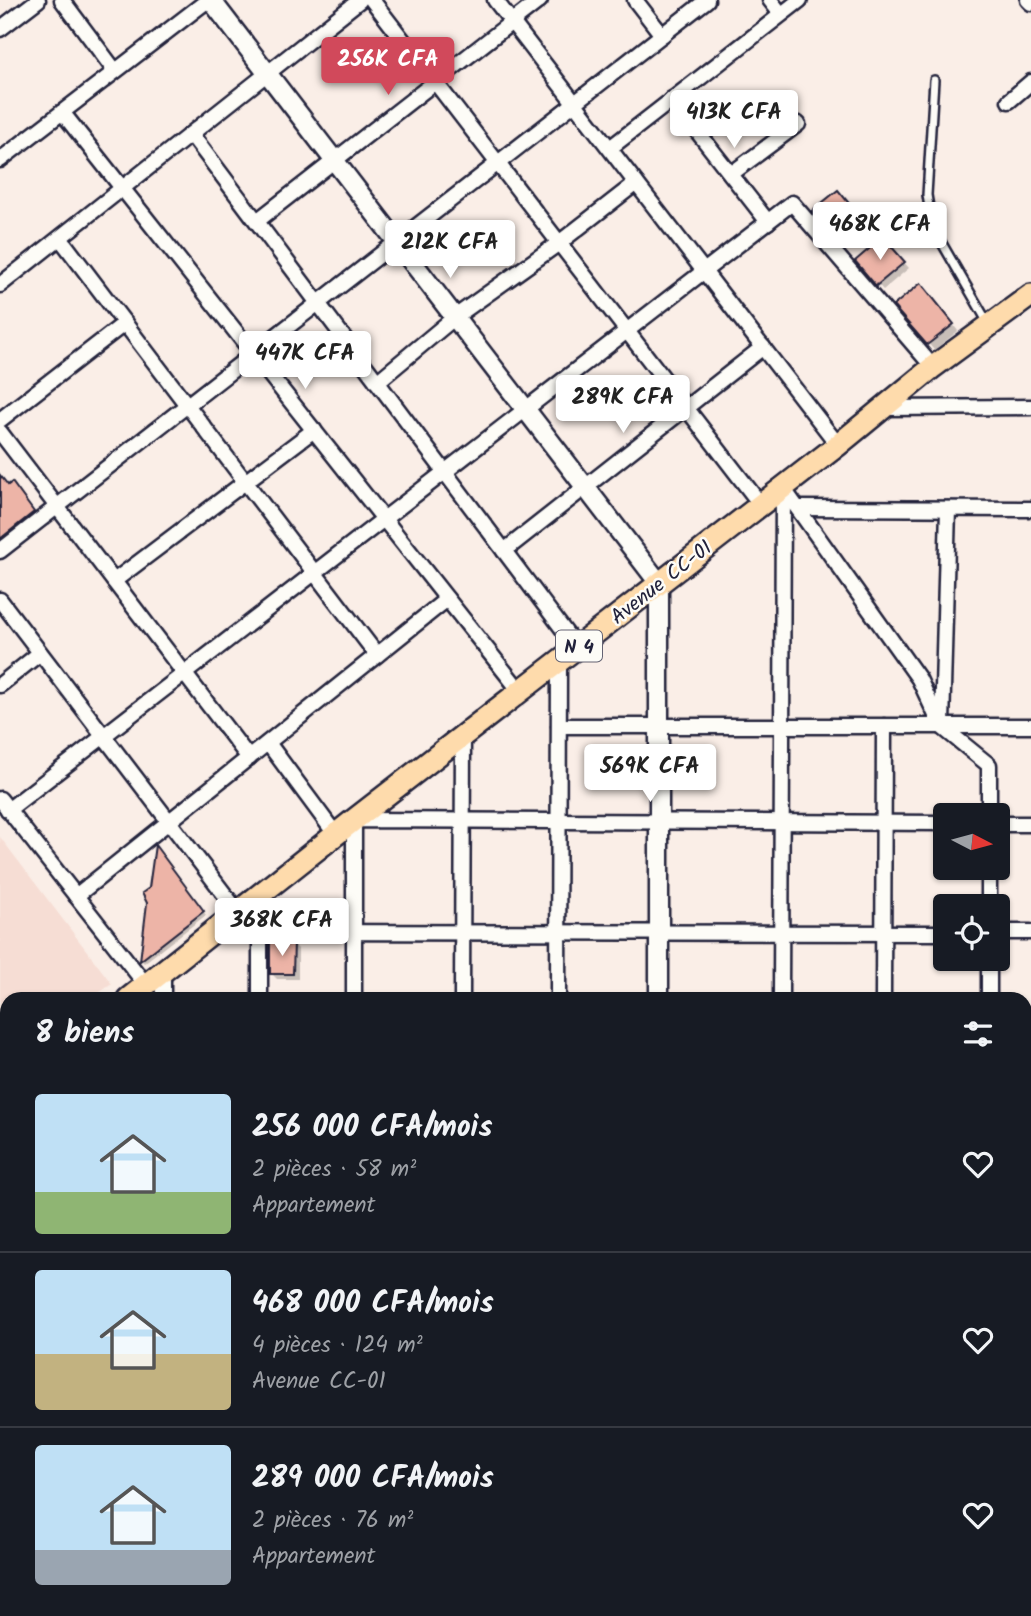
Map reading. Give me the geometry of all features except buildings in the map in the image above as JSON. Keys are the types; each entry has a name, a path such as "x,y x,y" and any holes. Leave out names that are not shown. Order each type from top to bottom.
{"main road":[{"name":"Avenue CC-01","path":"137,992 354,820 838,445 933,367 1031,296"}],"street":[{"path":"0,29 38,0"},
{"path":"62,0 116,71"},
{"path":"0,160 209,0 267,73 659,583 659,992"},
{"path":"0,285 359,0"},
{"path":"372,0 761,505"},
{"path":"495,0 838,445"},
{"path":"257,222 540,0"},
{"path":"635,0 662,35"},
{"path":"0,551 707,0"},
{"path":"770,0 781,14"},
{"path":"610,148 800,0"},
{"path":"1009,101 1031,82"},
{"path":"672,99 768,222"},
{"path":"62,112 520,691"},
{"path":"731,174 798,124"},
{"path":"191,134 577,648"},
{"path":"377,382 455,317 559,243 636,183"},
{"path":"146,985 4,805 104,736 792,203 933,367"},
{"path":"60,237 377,655"},
{"path":"0,421 125,323"},
{"path":"504,551 763,347"},
{"path":"883,408 1031,407"},
{"path":"114,581 314,430"},
{"path":"0,432 249,758"},
{"path":"783,488 919,680 942,726 989,765 989,803"},
{"path":"781,992 783,488"},
{"path":"798,508 1031,509"},
{"path":"942,726 948,509"},
{"path":"76,896 447,599"},
{"path":"0,600 238,912"},
{"path":"0,685 40,653"},
{"path":"558,992 559,662"},
{"path":"559,726 1031,726"},
{"path":"883,992 884,726"},
{"path":"462,992 463,736"},
{"path":"268,743 335,835"},
{"path":"354,992 354,820 933,823"},
{"path":"1010,824 1031,824"},
{"path":"260,894 260,992"},
{"path":"260,932 933,933"},
{"path":"1010,933 1031,932"},
{"path":"163,971 163,992"},
{"path":"989,971 989,992"}],"lane":[{"path":"934,80 927,195 932,226 989,326"}],"shaded area":[{"path":"0,837 112,984 100,992 0,992"}]}
